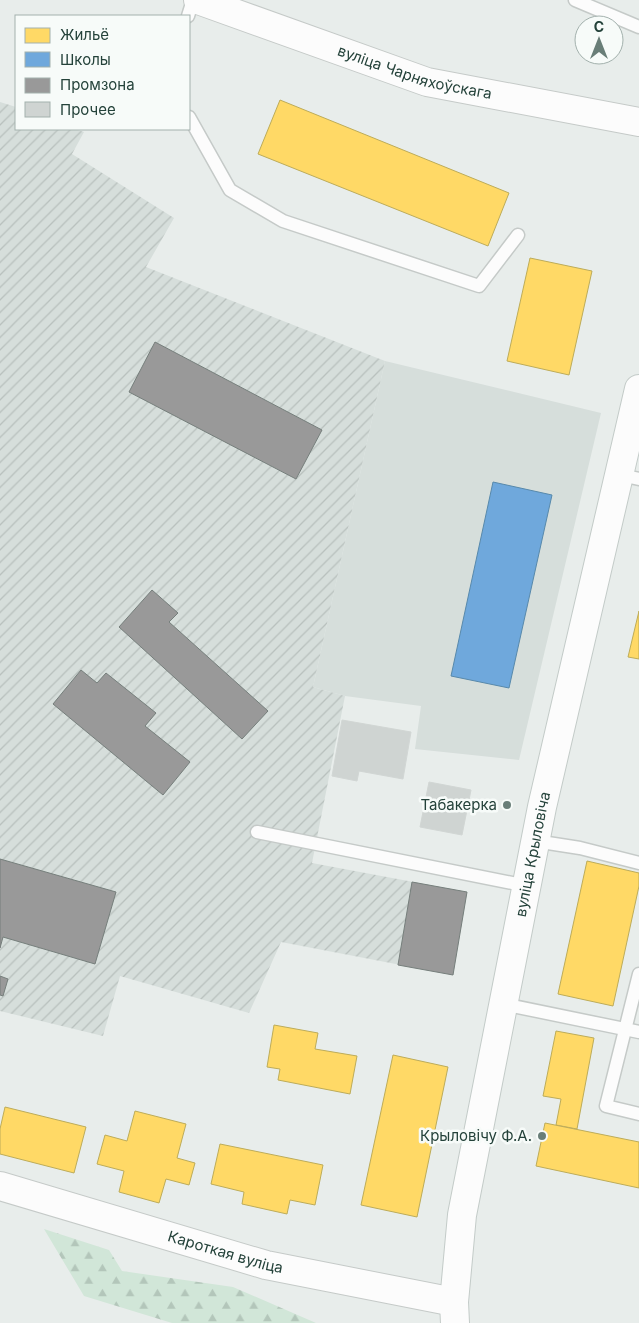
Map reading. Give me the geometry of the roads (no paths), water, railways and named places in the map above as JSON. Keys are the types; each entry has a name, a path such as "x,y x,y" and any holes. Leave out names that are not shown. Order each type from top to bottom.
{"main road":[{"name":"вуліца Чарняхоўскага","path":"198,0 427,82 639,122"},
{"name":"вуліца Крыловіча","path":"455,1313 462,1215 526,886 535,841 629,477 639,389"},
{"name":"Кароткая вуліца","path":"0,1186 266,1265 455,1313"}],"lane":[{"path":"188,15 193,0"},
{"path":"575,0 639,27"},
{"path":"190,119 230,190 283,221 479,286 518,235"},
{"path":"258,832 526,886"},
{"path":"535,841 580,848 639,863"},
{"path":"639,974 606,1106 639,1114"},
{"path":"503,1004 639,1032"}],"place":[{"name":"Табакерка","path":"507,805"},
{"name":"Крыловічу Ф.А.","path":"542,1136"}]}
